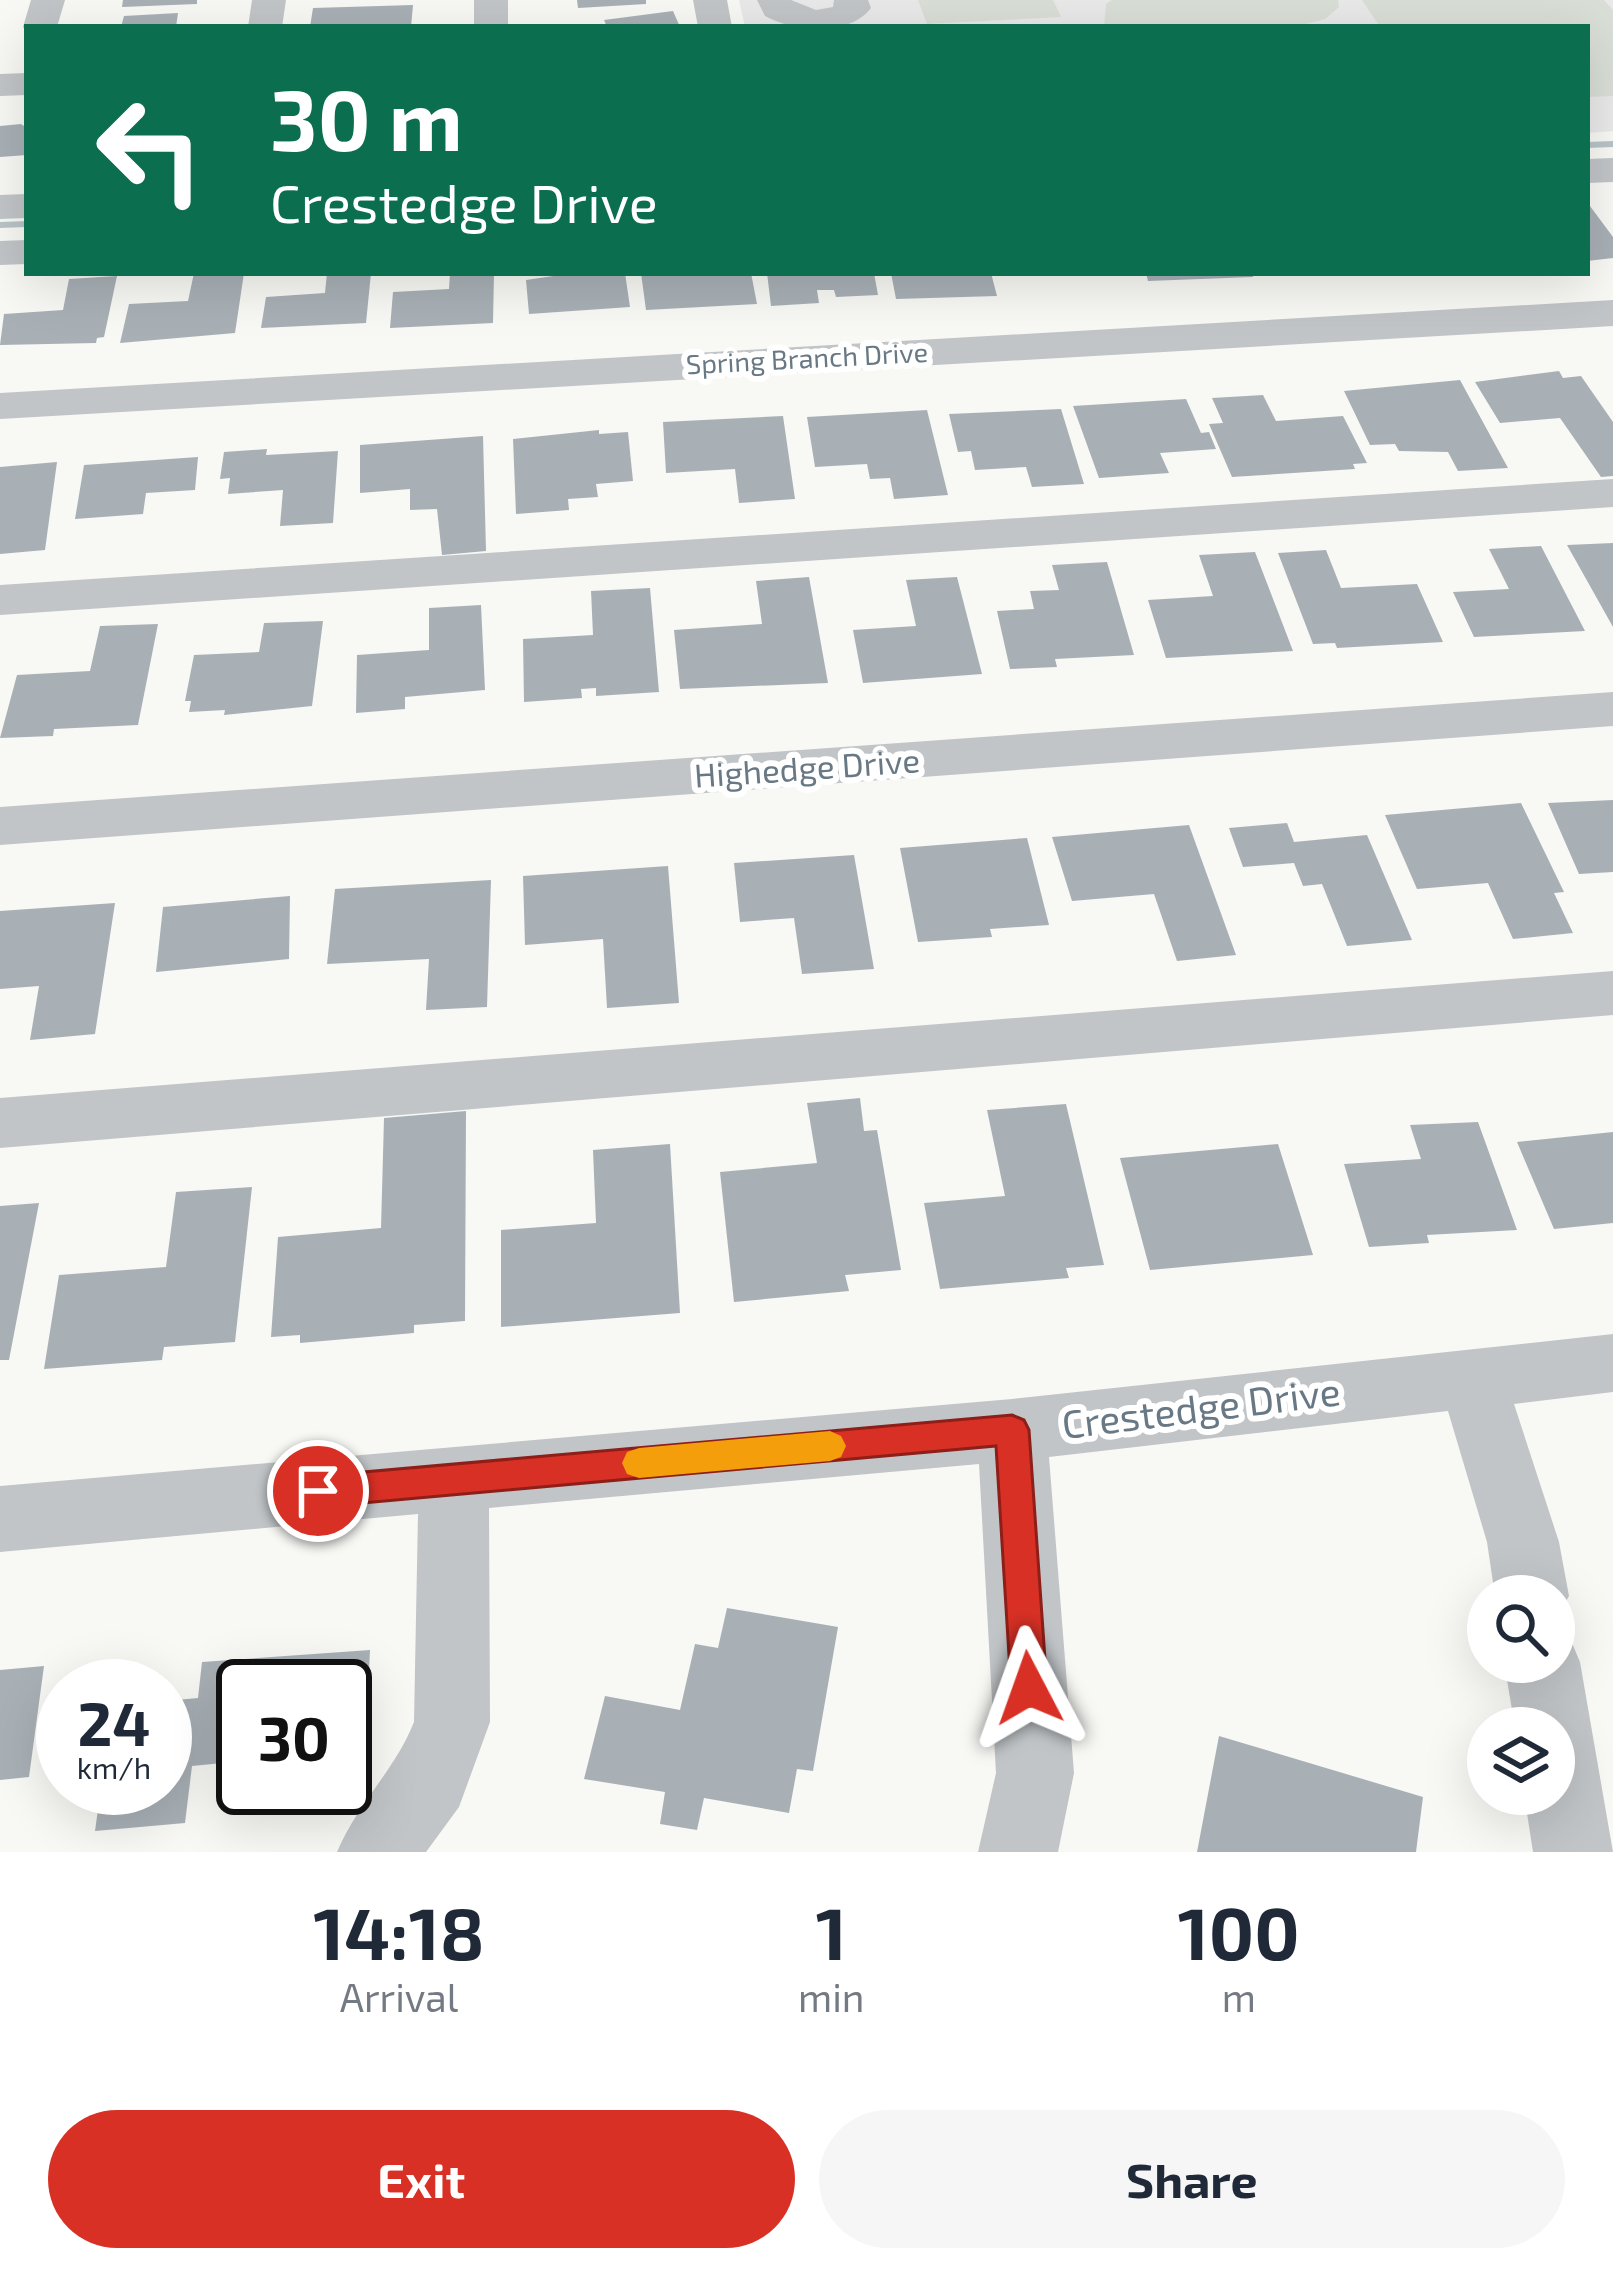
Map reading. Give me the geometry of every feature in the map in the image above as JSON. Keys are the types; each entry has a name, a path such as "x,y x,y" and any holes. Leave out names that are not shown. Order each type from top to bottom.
{"street":[{"path":"774,0 776,9 808,21 846,15 854,8 851,0"},
{"name":"Spring Branch Drive","path":"0,406 1613,313"},
{"path":"0,600 1613,493"},
{"name":"Highedge Drive","path":"0,826 1613,710"},
{"path":"0,1123 1613,993"},
{"name":"Crestedge Drive","path":"0,1519 1012,1430 1613,1363"},
{"path":"1471,1376 1523,1542 1528,1575"},
{"path":"1012,1430 1035,1773 1018,1852"},
{"path":"377,1852 431,1779 452,1722 454,1479"},
{"path":"1567,1815 1573,1852"}],"shaded area":[{"path":"739,0 1613,0 1613,131 1590,133 1590,24 744,24"},
{"path":"918,0 1053,0 1061,17 927,24"},
{"path":"1112,0 1338,0 1339,7 1325,19 1306,24 1104,24 1106,4"},
{"path":"1362,0 1604,0 1613,10 1613,96 1590,97 1590,24 1378,24"}],"building":[{"path":"123,0 197,0 197,4 122,7"},
{"path":"577,0 646,0 646,4 578,8"},
{"path":"413,5 411,24 310,24 313,8"},
{"path":"673,11 679,24 606,24 604,20"},
{"path":"178,13 176,24 122,24 124,16"},
{"path":"0,126 24,126 24,155 0,157"},
{"path":"1590,206 1613,237 1613,258 1590,261"},
{"path":"117,276 104,337 96,343 0,345 4,314 63,310 69,279"},
{"path":"193,276 244,276 235,333 120,343 129,304 188,301"},
{"path":"327,276 371,276 366,323 261,328 266,297 325,293"},
{"path":"450,276 494,276 493,323 390,328 393,292 449,289"},
{"path":"625,276 630,307 529,314 526,280"},
{"path":"641,276 752,276 757,304 646,310"},
{"path":"767,276 875,276 878,295 836,297 834,290 817,290 819,303 771,306"},
{"path":"892,276 992,276 997,296 896,299"},
{"path":"1147,276 1253,276 1253,277 1148,281"},
{"path":"1559,371 1563,378 1581,376 1613,422 1613,476 1601,477 1560,418 1500,423 1475,382"},
{"path":"1460,380 1508,468 1458,471 1448,452 1370,445 1344,391"},
{"path":"1263,395 1276,421 1343,416 1367,463 1353,464 1355,469 1232,477 1209,424 1223,423 1212,398"},
{"path":"1186,399 1201,433 1209,432 1216,449 1160,453 1169,473 1099,478 1073,406"},
{"path":"1061,409 1084,484 1032,487 1026,467 975,470 971,451 958,452 949,414"},
{"path":"927,410 948,495 894,499 890,478 870,479 867,464 815,467 807,417"},
{"path":"783,416 795,499 739,503 735,469 666,473 663,422"},
{"path":"599,430 599,434 628,432 633,481 596,484 598,497 568,499 569,510 516,514 513,439"},
{"path":"483,436 486,551 442,555 437,509 410,510 410,489 360,493 360,445"},
{"path":"267,449 266,455 338,451 333,523 280,526 283,490 228,494 230,478 220,479 224,452"},
{"path":"198,457 195,490 146,493 143,514 75,519 84,465"},
{"path":"57,462 45,550 0,554 0,467"},
{"path":"1613,543 1613,627 1567,545"},
{"path":"1541,546 1585,631 1474,637 1453,592 1509,589 1489,549"},
{"path":"1326,550 1341,588 1417,584 1443,642 1337,648 1335,643 1313,644 1278,553"},
{"path":"1255,552 1293,651 1166,658 1148,600 1213,596 1199,555"},
{"path":"1107,562 1134,655 1055,659 1057,667 1010,669 997,611 1034,609 1030,591 1059,590 1052,565"},
{"path":"809,577 828,683 680,689 674,630 762,624 756,581"},
{"path":"957,577 982,674 863,683 853,630 916,626 906,580"},
{"path":"650,588 659,692 596,696 596,688 581,689 582,698 524,702 523,639 593,635 591,591"},
{"path":"481,605 485,690 405,697 405,709 356,713 357,655 429,650 429,608"},
{"path":"323,621 312,706 224,715 225,710 189,712 191,701 185,701 194,655 259,652 264,623"},
{"path":"158,624 138,725 54,729 53,736 0,738 17,675 90,671 100,626"},
{"path":"1613,800 1613,872 1579,874 1548,803"},
{"path":"1521,803 1564,892 1554,893 1573,933 1513,939 1488,883 1417,889 1385,815"},
{"path":"1287,823 1294,842 1367,835 1412,940 1347,946 1322,884 1303,886 1294,863 1243,867 1229,828"},
{"path":"1189,825 1236,955 1177,961 1154,894 1072,901 1052,837"},
{"path":"1027,838 1049,925 990,929 992,937 918,942 900,848"},
{"path":"854,855 874,969 802,974 794,918 740,922 734,863"},
{"path":"668,866 679,1003 607,1008 603,939 525,945 523,876"},
{"path":"491,880 487,1007 426,1010 429,959 327,964 335,889"},
{"path":"290,896 289,959 156,972 163,907"},
{"path":"115,903 95,1034 30,1040 39,986 0,989 0,911"},
{"path":"860,1098 864,1131 877,1130 901,1270 845,1275 849,1291 734,1302 720,1172 817,1163 807,1103"},
{"path":"1066,1104 1104,1265 1066,1268 1069,1278 940,1289 924,1203 1005,1196 987,1110"},
{"path":"466,1111 465,1321 414,1325 414,1333 300,1343 300,1335 271,1337 278,1237 381,1228 384,1118"},
{"path":"1478,1122 1517,1230 1427,1235 1429,1243 1369,1247 1344,1164 1421,1159 1410,1125"},
{"path":"1613,1132 1613,1223 1554,1229 1517,1142"},
{"path":"670,1144 680,1313 501,1327 501,1230 596,1223 593,1150"},
{"path":"1278,1144 1313,1255 1150,1270 1120,1158"},
{"path":"252,1187 235,1342 164,1347 162,1360 44,1369 59,1275 166,1267 176,1192"},
{"path":"39,1203 9,1360 0,1360 0,1206"},
{"path":"727,1608 838,1627 813,1771 797,1769 789,1813 704,1798 697,1830 660,1824 665,1792 584,1779 605,1696 680,1710 695,1644 718,1648"},
{"path":"370,1650 370,1659 244,1659"},
{"path":"216,1661 216,1764 192,1766 192,1699 198,1698 202,1662"},
{"path":"36,1667 36,1725 29,1777 0,1780 0,1670"},
{"path":"1219,1736 1423,1797 1416,1852 1197,1852"},
{"path":"97,1815 186,1815 185,1823 95,1831"}],"waterway":[{"path":"1590,145 1613,144"},
{"path":"0,225 24,224"}],"slow traffic":[{"path":"639,1463 830,1446"}],"route":[{"path":"318,1491 1012,1430 1029,1688"}]}
